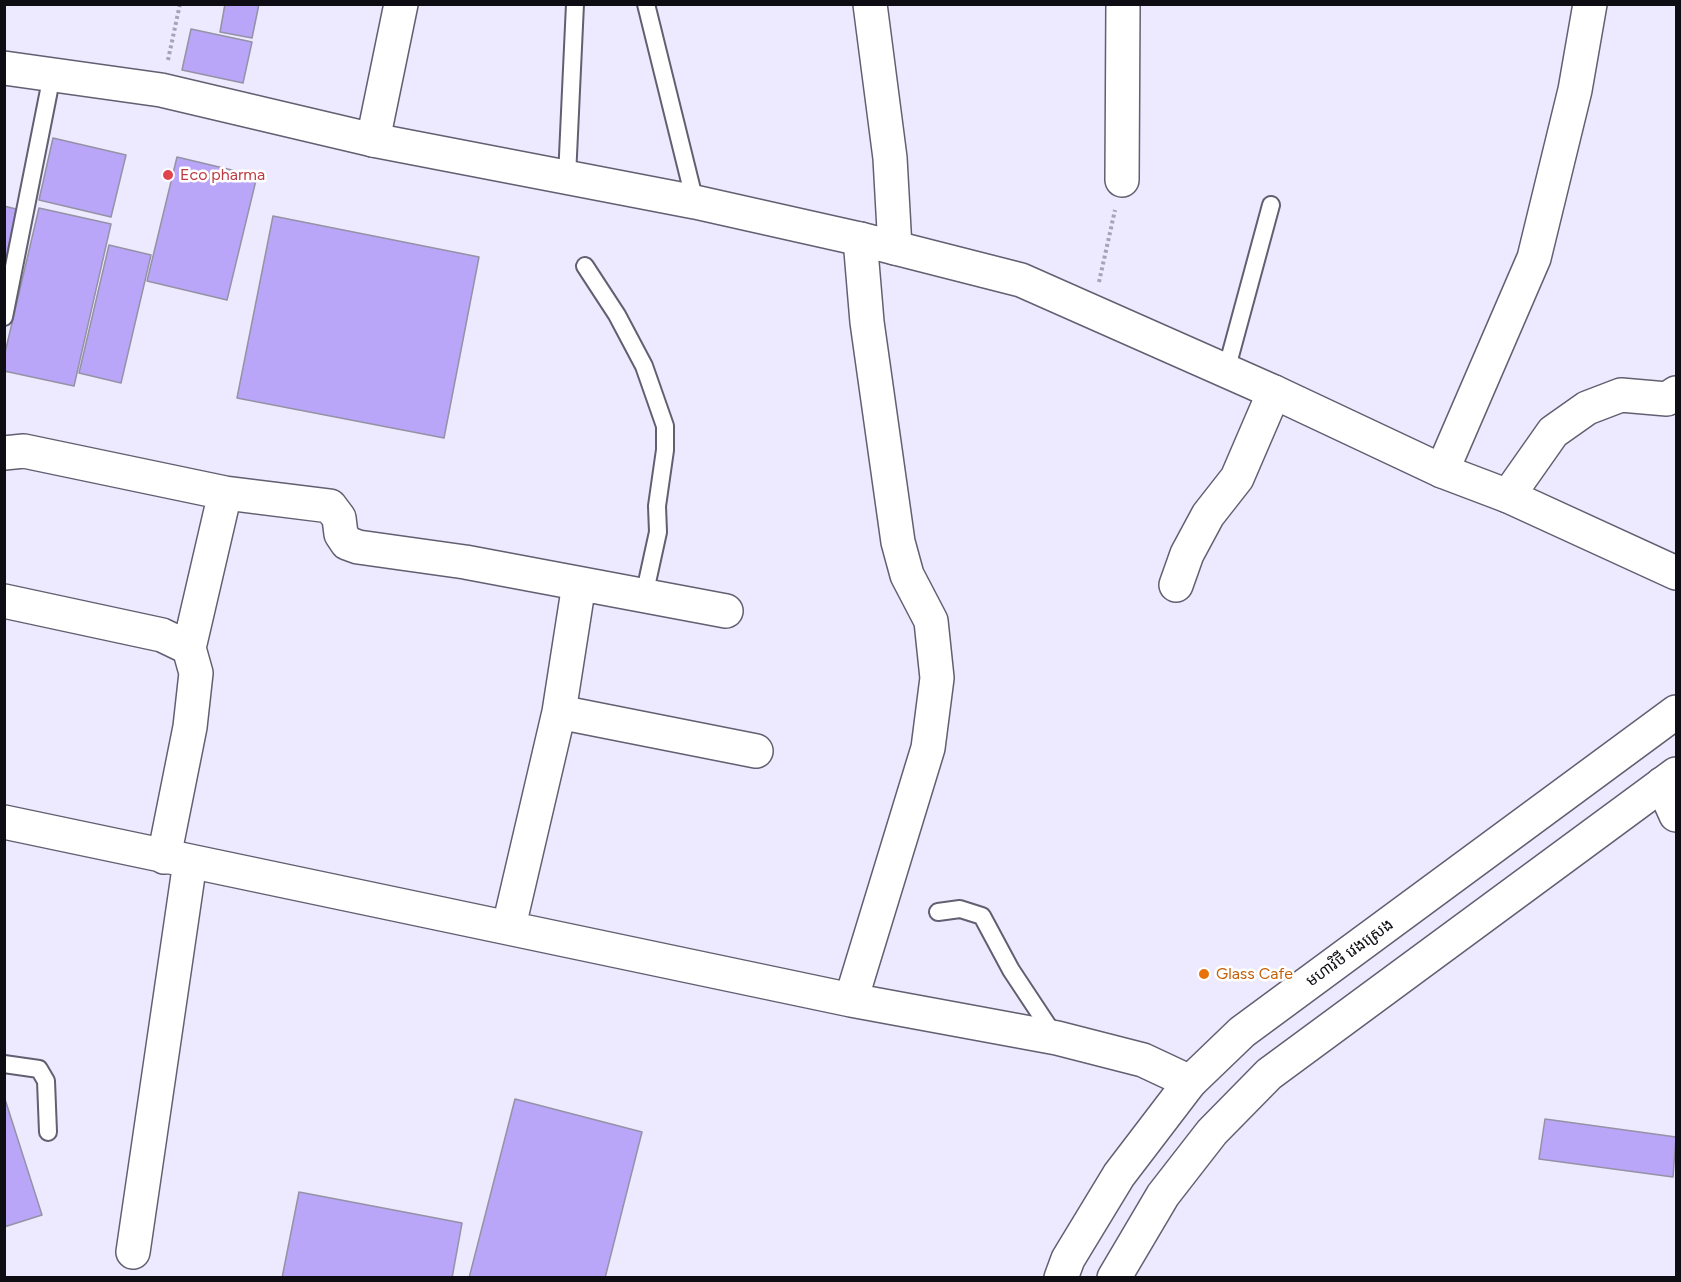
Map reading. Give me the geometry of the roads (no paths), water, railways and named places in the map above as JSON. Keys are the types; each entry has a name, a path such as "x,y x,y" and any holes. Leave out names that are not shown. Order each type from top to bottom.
{"street":[{"path":"373,140 401,4"},
{"path":"870,4 890,158 895,248"},
{"path":"1122,180 1123,4"},
{"path":"1442,471 1534,258 1575,90 1590,4"},
{"path":"4,68 161,90 373,140 694,201 860,239 1021,280 1274,392 1442,471 1508,496 1677,573"},
{"path":"851,1000 928,748 937,678 931,621 907,575 898,542 867,322 860,239"},
{"path":"1176,585 1187,554 1208,515 1237,478 1274,392"},
{"path":"1508,496 1553,432 1587,408 1621,395 1667,399 1677,393"},
{"path":"4,453 24,451 225,493 330,506 339,518 341,534 347,543 357,548 465,562 726,611"},
{"path":"133,1252 196,673 189,648 225,493"},
{"path":"509,926 560,712 579,584"},
{"path":"4,601 162,634 189,648"},
{"path":"560,712 756,751"},
{"name":"មហាវិថី វេងស្រេង","path":"1061,1278 1068,1259 1119,1175 1190,1082 1242,1032 1677,712"},
{"path":"1114,1278 1163,1195 1212,1132 1269,1074 1669,779 1677,815"},
{"path":"4,822 509,926 851,1000 1057,1038 1143,1060 1190,1082"}],"lane":[{"path":"567,177 575,4"},
{"path":"646,4 694,201"},
{"path":"4,317 52,75"},
{"path":"1226,371 1271,205"},
{"path":"585,266 617,315 644,366 665,426 665,450 657,506 658,532 644,596"},
{"path":"938,912 960,909 982,916 1011,970 1057,1038"},
{"path":"4,1064 39,1068 46,1082 48,1132"}],"place":[{"name":"Eco pharma","path":"168,175"},
{"name":"Glass Cafe","path":"1204,974"}]}
